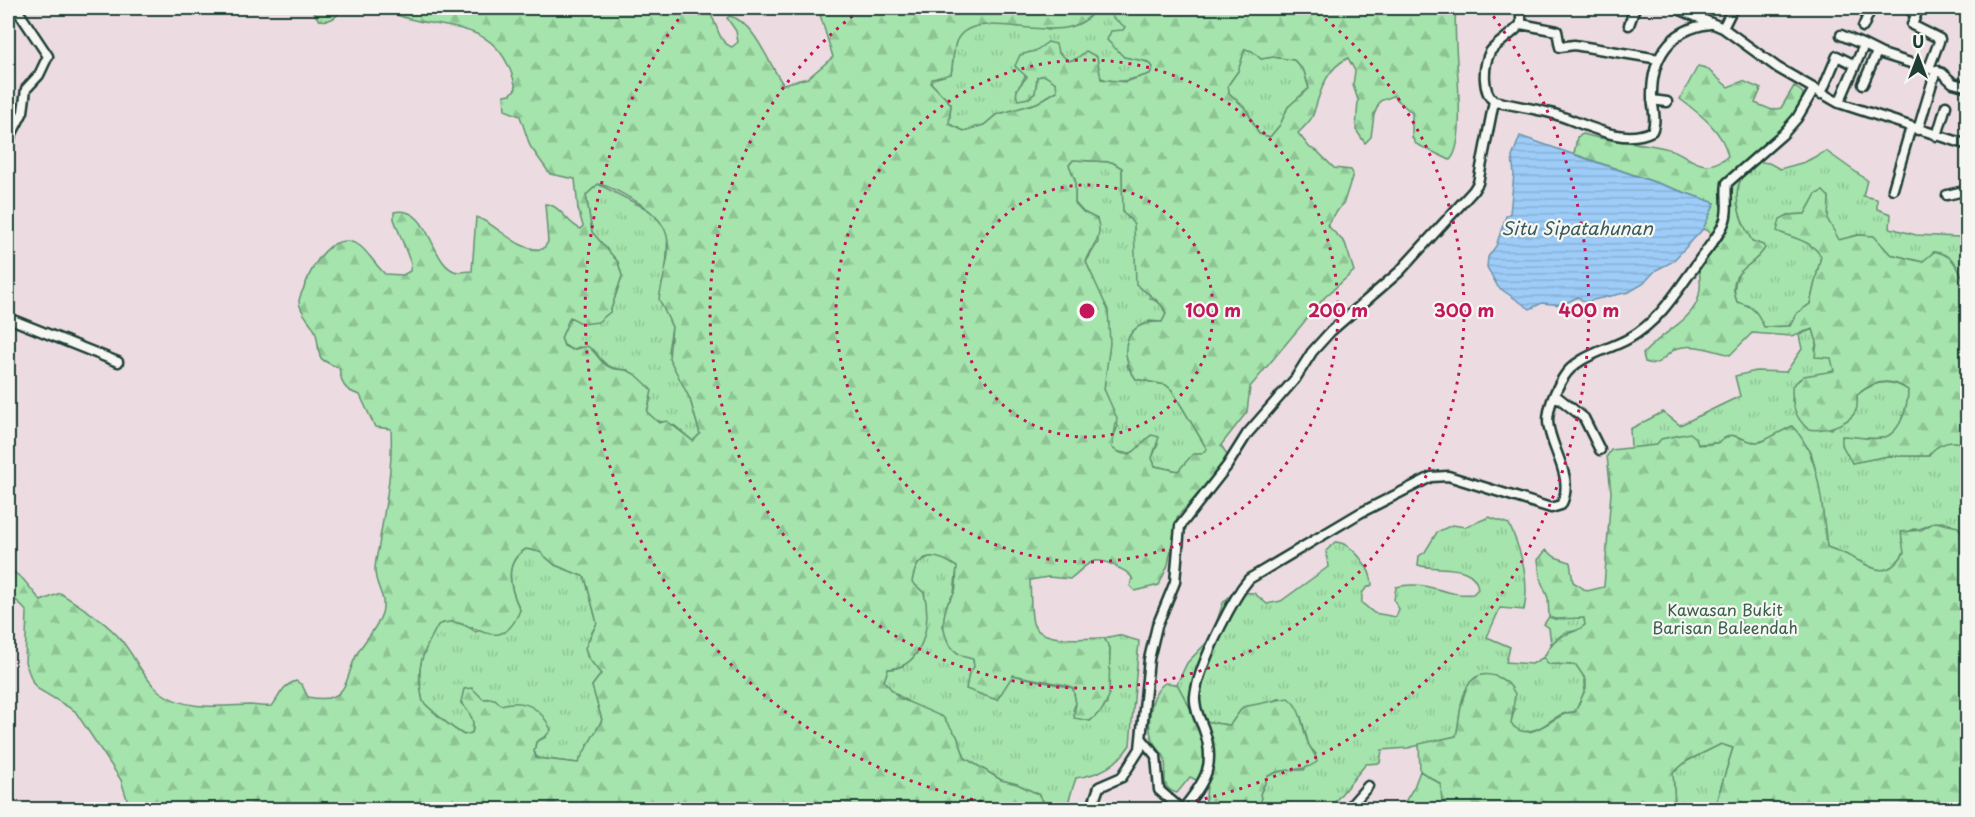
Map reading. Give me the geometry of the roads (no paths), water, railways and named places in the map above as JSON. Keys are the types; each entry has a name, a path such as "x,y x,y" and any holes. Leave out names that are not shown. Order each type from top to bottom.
{"street":[{"path":"8,141 10,128 23,112 26,89 39,75 48,56 16,8"},
{"path":"1521,8 1521,24 1490,52 1485,92 1494,101 1555,114 1591,130 1612,134 1643,135 1652,131 1654,126 1652,74 1659,59 1676,37 1688,28 1710,24"},
{"path":"1629,25 1635,8"},
{"path":"1676,8 1723,28 1756,53 1817,92 1839,103 1968,145"},
{"path":"1723,28 1733,8"},
{"path":"1863,27 1871,8"},
{"path":"1893,189 1915,128 1940,39 1912,25 1916,15 1911,11 1912,8"},
{"path":"1521,24 1557,31 1560,47 1574,45 1659,59"},
{"path":"1841,35 1877,52 1945,74 1953,83 1968,87"},
{"path":"1839,103 1864,45"},
{"path":"1863,84 1877,52"},
{"path":"1142,739 1156,756 1159,790 1182,810 1205,777 1211,759 1209,744 1195,704 1199,678 1237,595 1249,579 1360,513 1439,476 1472,482 1551,508 1561,505 1565,498 1565,484 1548,421 1555,395 1571,367 1627,340 1654,321 1683,286 1726,219 1727,183 1783,134 1797,118 1817,92 1837,56 1855,65"},
{"path":"1652,100 1667,102"},
{"path":"1091,810 1099,787 1122,777 1138,753 1142,739 1149,659 1157,626 1175,582 1180,526 1227,466 1247,434 1295,379 1324,338 1399,272 1473,191 1478,183 1494,101"},
{"path":"1937,136 1946,106"},
{"path":"1947,195 1968,190"},
{"path":"8,318 118,362"},
{"path":"1555,395 1584,418 1600,450"},
{"path":"1347,810 1368,786"}],"water":[{"name":"Situ Sipatahunan","path":"1520,136 1715,203 1703,229 1672,262 1656,270 1643,284 1629,292 1584,302 1578,297 1562,305 1542,303 1530,309 1498,287 1487,267 1488,257 1496,246 1506,216 1510,213 1514,174 1512,157"}],"park label":[{"name":"Kawasan Bukit Barisan Baleendah","path":"1725,619"}]}
